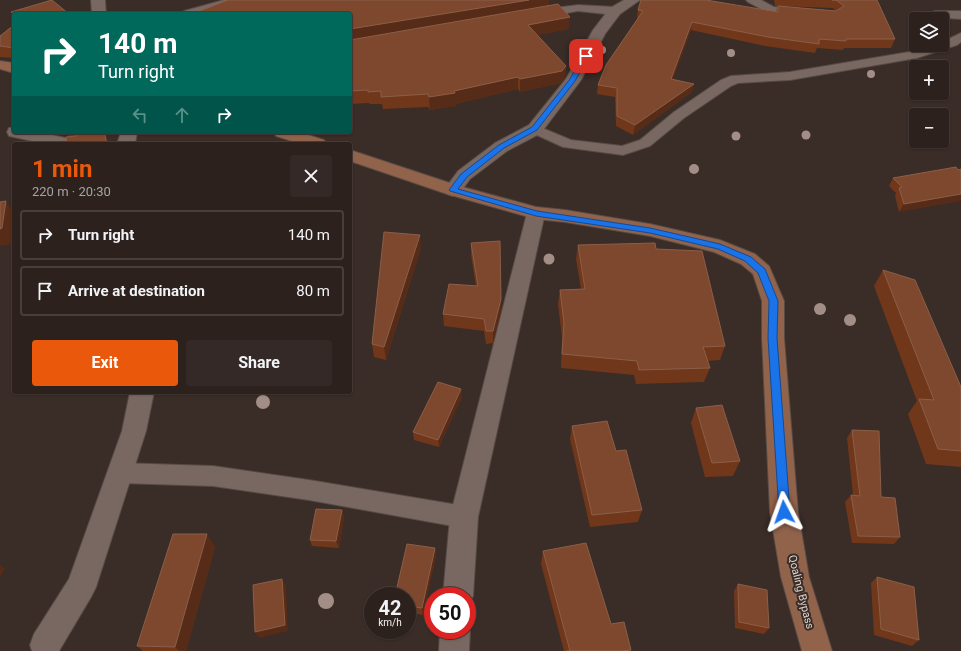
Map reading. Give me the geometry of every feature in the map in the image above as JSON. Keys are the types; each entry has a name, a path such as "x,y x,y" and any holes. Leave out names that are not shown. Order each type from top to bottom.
{"main road":[{"path":"0,65 12,68"},
{"path":"288,134 312,142"},
{"name":"Qoaling Bypass","path":"352,156 453,190 536,213 650,230 720,247 748,259 762,271 773,301 773,338 784,512 795,577 817,651"}],"street":[{"path":"98,0 99,12"},
{"path":"196,12 239,0"},
{"path":"453,190 464,175 501,147 535,129 573,80 598,33 615,11 633,0"},
{"path":"0,129 12,132"},
{"path":"23,134 60,142"},
{"path":"459,587 464,517 536,213"},
{"path":"41,648 81,587 134,431 142,394"},
{"path":"454,651 455,639"}],"lane":[{"path":"752,0 771,10 816,14"},
{"path":"527,16 578,8 615,11"},
{"path":"949,15 961,15"},
{"path":"535,129 568,144 623,151 645,143 679,115 726,83 736,79 790,76 917,54 953,42 961,37"},
{"path":"120,473 213,476 309,490 464,517"}],"building":[{"path":"52,0 67,12 12,13 11,12"},
{"path":"228,0 529,0 352,29 352,12 197,12"},
{"path":"641,0 706,0 778,12 778,6 836,11 844,6 836,0 877,0 895,39 846,39 846,41 819,39 819,44 768,37 692,22 671,79 694,84 635,125 617,116 617,88 598,85 606,65 643,11 638,10"},
{"path":"558,4 570,17 528,25 566,66 562,71 520,79 518,77 454,91 455,93 429,97 428,94 381,97 381,91 352,91 352,40"},
{"path":"12,27 12,48 0,46 0,36"},
{"path":"74,134 104,134 106,142 67,142 66,137 76,136"},
{"path":"956,167 958,170 961,169 961,194 904,204 899,188 902,187 893,178"},
{"path":"6,201 2,228 0,229 0,202"},
{"path":"384,232 420,235 384,347 372,344"},
{"path":"500,241 501,299 493,331 486,331 484,319 443,314 449,284 478,286 471,243"},
{"path":"655,243 656,249 702,251 725,346 703,347 710,368 639,370 637,361 562,354 564,323 560,290 585,289 578,245"},
{"path":"883,270 915,280 961,387 961,451 938,449 919,399 934,400"},
{"path":"438,382 461,389 438,440 413,432"},
{"path":"722,405 740,461 712,463 696,408"},
{"path":"607,421 616,451 626,450 642,510 592,515 572,426"},
{"path":"852,430 879,431 881,497 895,498 900,537 858,536 851,495 860,496"},
{"path":"316,509 342,510 336,541 310,540"},
{"path":"173,534 207,534 175,647 137,646"},
{"path":"586,543 611,624 624,622 631,650 570,651 543,551"},
{"path":"407,544 435,548 427,587 424,587 422,608 416,607 416,587 397,587"},
{"path":"877,577 914,587 919,640 881,629"},
{"path":"282,579 285,625 255,632 253,585"},
{"path":"738,584 767,590 769,628 739,622"}],"route":[{"path":"586,56 573,80 535,129 501,147 464,175 453,190 536,213 565,216 650,230 720,247 748,259 762,271 773,301 773,338 784,512"}]}
